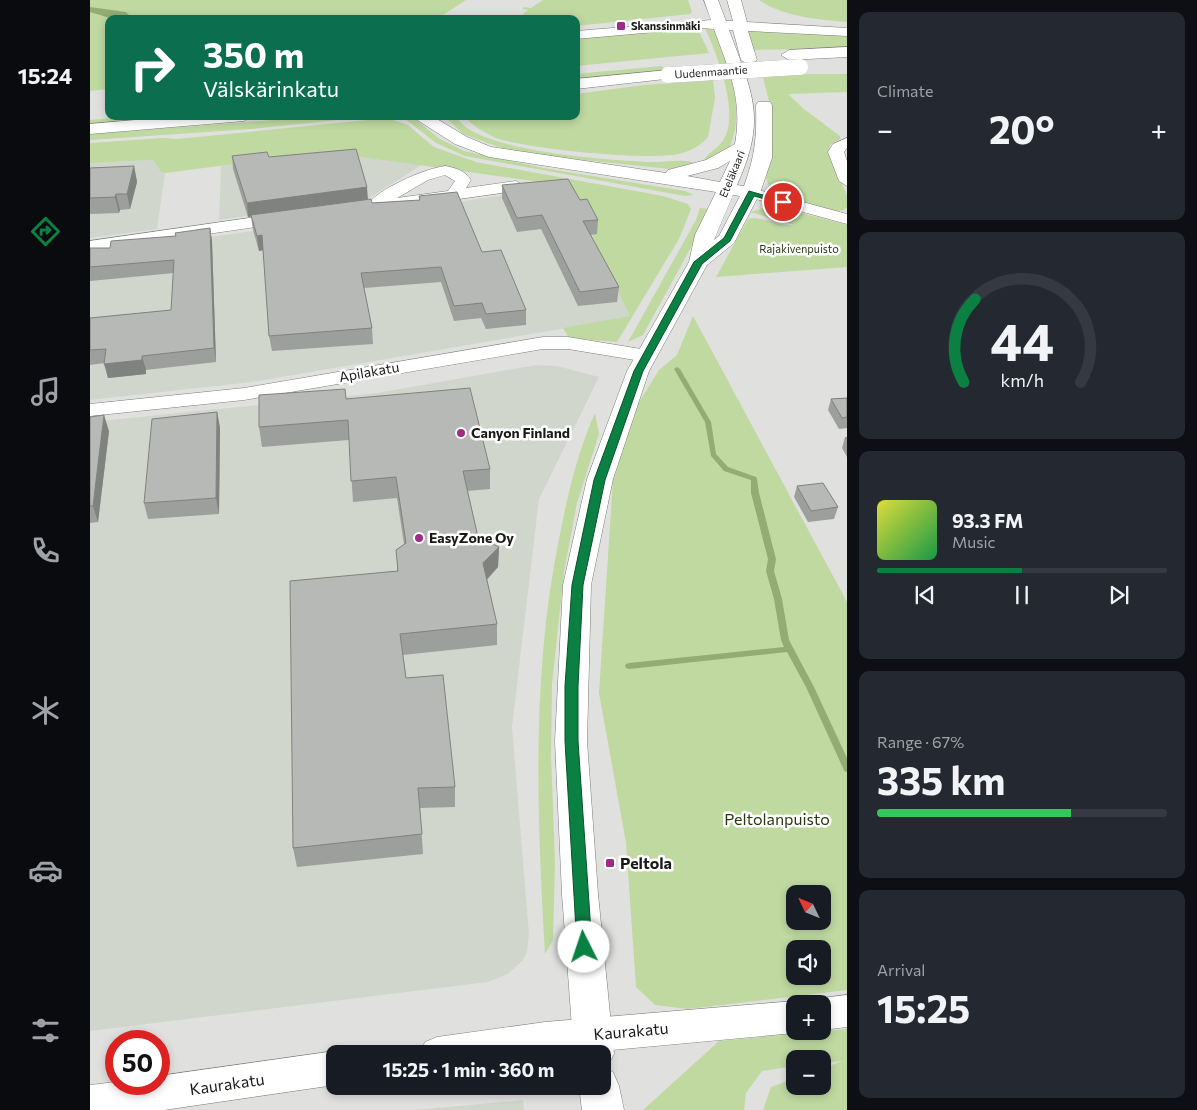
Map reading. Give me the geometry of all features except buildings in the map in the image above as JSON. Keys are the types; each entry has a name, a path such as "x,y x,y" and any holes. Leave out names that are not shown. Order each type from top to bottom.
{"main road":[{"name":"Eteläkaari","path":"593,1044 580,894 571,741 573,646 578,585 600,480 622,412 646,356 698,262 705,235 728,188 744,146 747,123 745,95 711,0"},
{"name":"Eteläkaari","path":"698,262 727,239 751,193 763,158 765,121 763,100 741,37 740,21 734,0"},
{"path":"580,35 689,25 720,25 740,21 769,27 847,32"},
{"name":"Uudenmaantie","path":"580,83 664,69 789,55 847,52"},
{"name":"Uudenmaantie","path":"580,71 847,65"},
{"path":"90,116 105,115"},
{"path":"90,129 197,120"},
{"path":"437,121 458,140 489,152 751,193"},
{"path":"658,177 706,167 744,146"},
{"path":"600,1095 603,1110"}],"street":[{"path":"847,142 838,147 836,152 847,181"},
{"path":"373,206 424,174 437,171 455,174 463,180 454,194"},
{"path":"353,208 516,186"},
{"path":"751,193 847,219"},
{"path":"90,246 295,217"},
{"name":"Apilakatu","path":"90,410 244,394 543,343 568,343 646,356"},
{"path":"831,1013 847,1011"},
{"name":"Kaurakatu","path":"498,1045 544,1038 593,1044 786,1017"},
{"name":"Kaurakatu","path":"90,1103 326,1069"}],"shaded area":[{"path":"90,7 126,12 129,15 105,16 90,12"},
{"path":"326,152 423,164 368,199 219,220 221,166"},
{"path":"153,160 161,172 165,173 157,229 90,238 90,163"},
{"path":"570,186 631,317 252,382 90,400 90,254"},
{"path":"536,365 557,366 599,377 539,499 512,727 529,934 527,952 523,960 508,974 488,982 90,1031 90,422 377,393"},
{"path":"523,1100 524,1110 415,1110"}],"green space":[{"path":"90,0 466,0 443,15 105,15 105,89 90,91"},
{"path":"543,0 688,0 692,12 690,14 580,26 580,15 522,15 528,10 522,9 524,7 531,8"},
{"path":"759,0 847,0 847,22 790,14"},
{"path":"697,27 709,53 580,66 580,37"},
{"path":"705,28 715,31 730,74 736,104 736,119 734,134 729,148 704,161 725,138 729,121 729,108 724,79"},
{"path":"747,30 847,34 847,48 753,50"},
{"path":"662,66 666,72 580,80 580,74"},
{"path":"847,74 847,92 788,94 804,109 840,136 840,139 830,145 829,151 847,196 847,207 844,210 834,211 785,196 768,184 765,174 772,114 763,77"},
{"path":"713,80 715,98 708,137 695,148 679,154 663,156 615,155 559,150 511,142 496,138 468,120 580,120 580,93 644,85"},
{"path":"105,119 160,120 90,126 90,120"},
{"path":"273,120 337,120 251,129 90,140 90,134"},
{"path":"368,120 393,120 408,125 434,147 476,162 663,196 688,204 691,209 679,239 617,342 569,338 563,328 630,316 569,186 326,152 165,173 161,172 153,160 90,163 90,143 163,138 177,139"},
{"path":"407,120 416,120 440,139 464,151 549,169 685,191 694,195 685,196 465,156 436,143"},
{"path":"448,120 460,120 468,128 488,138 544,152 629,161 687,161 699,165 670,169 544,156 504,149 463,134"},
{"name":"Rajakivenpuisto","path":"767,207 794,211 847,225 847,267 716,277 748,219 753,218 795,225 750,212"},
{"path":"700,208 709,209 706,220 643,335 628,342 696,220"},
{"name":"Peltolanpuisto","path":"693,316 847,602 847,990 805,995 786,995 786,997 688,1009 655,1005 636,987 626,843 599,693 613,480 639,402 659,370 677,355"},
{"path":"595,413 599,434 577,503 564,572 552,685 551,755 555,863 553,940 545,954 539,796 540,691 544,638 566,503 574,472"},
{"path":"847,1029 847,1110 763,1110 771,1087 786,1081 786,1095 831,1095 831,1065 843,1061 831,1062 831,1050 786,1050 786,1067 762,1071 746,1093 744,1110 643,1110 719,1041 786,1035 786,1040 831,1040 831,1030"}],"waterway":[{"path":"677,369 708,422 713,454 726,469 754,479 755,493 772,559 770,571 778,599 785,640 790,649"},
{"path":"629,666 790,649"},
{"path":"790,649 810,687 847,768"}],"place":[{"name":"Skanssinmäki","path":"621,26"},
{"name":"Canyon Finland","path":"461,433"},
{"name":"EasyZone Oy","path":"419,538"},
{"name":"Peltola","path":"610,863"}],"route":[{"path":"584,947 571,741 571,686 578,585 600,480 638,371 698,262 727,239 751,193 783,202"}]}
